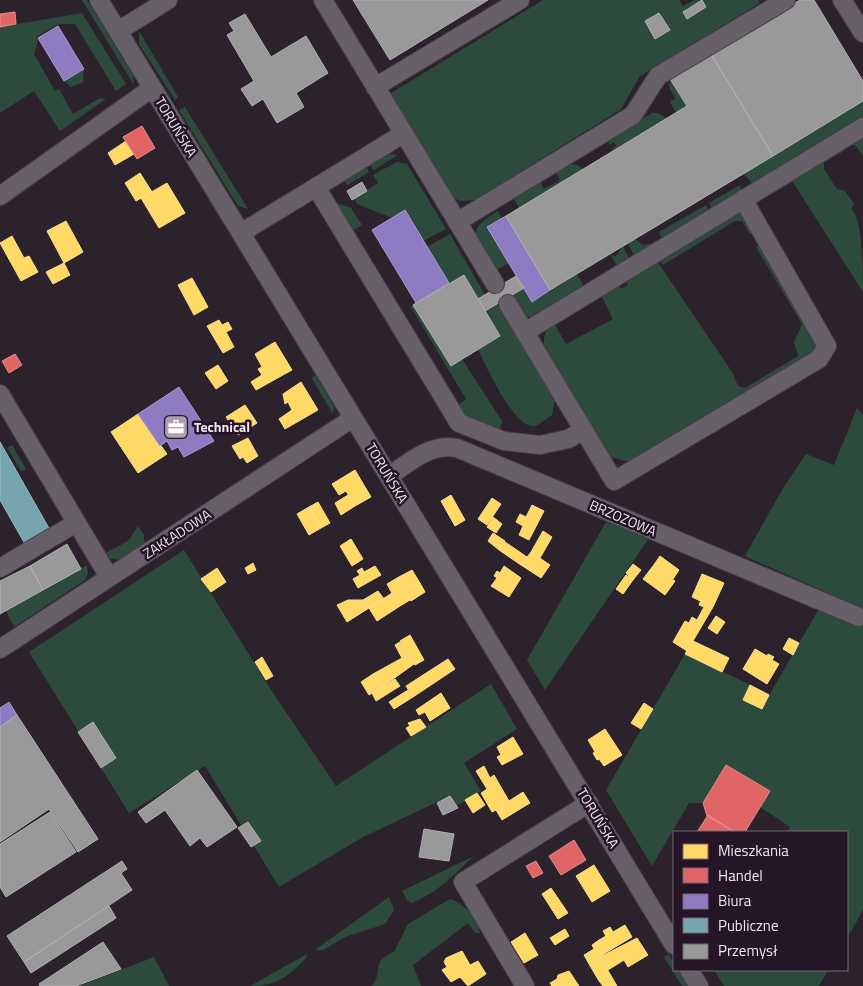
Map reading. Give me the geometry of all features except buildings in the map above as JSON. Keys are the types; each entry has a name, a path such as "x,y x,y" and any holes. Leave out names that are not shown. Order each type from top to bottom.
{"street":[{"name":"TORUŃSKA","path":"99,0 673,943"},
{"path":"323,0 495,284"},
{"path":"375,87 520,0"},
{"path":"457,222 633,115 658,76 786,0"},
{"path":"842,0 863,33"},
{"path":"118,31 163,1"},
{"path":"0,196 152,88"},
{"path":"525,332 863,127"},
{"path":"241,233 403,134"},
{"path":"316,187 459,423 504,442 540,445 568,440 584,430"},
{"path":"508,304 614,481 819,359 827,346 742,199"},
{"path":"0,394 110,577"},
{"name":"ZAKŁADOWA","path":"0,649 353,418"},
{"name":"BRZOZOWA","path":"388,476 429,450 443,446 457,448 859,617"},
{"path":"0,568 76,523"},
{"path":"525,986 463,882 589,803"},
{"path":"690,971 699,986"}],"green space":[{"path":"82,0 87,0 133,75 134,85"},
{"path":"543,0 679,0 683,6 694,0 758,0 760,3 640,76 621,109 475,200 459,201 449,193 388,95"},
{"path":"82,13 126,84 116,91 75,24 58,24 36,37 38,41 34,54 55,91 59,89 73,114 100,98 106,99 60,131 34,91 0,113 0,27"},
{"path":"139,31 178,97 175,100 139,44"},
{"path":"84,69 83,82 71,87 64,81"},
{"path":"672,81 687,106 676,113 670,102 675,98 668,85"},
{"path":"863,101 863,120 758,183 752,183 743,173"},
{"path":"185,107 248,209 238,206 179,110"},
{"path":"652,113 657,113 667,118 612,149 616,146 614,142 609,145 608,139"},
{"path":"863,131 863,156 855,145 848,145 841,153 832,154 824,160 824,169 837,189 845,191 854,204 851,209 855,214 860,234 863,292 789,176"},
{"path":"389,154 398,155 374,170 370,165"},
{"path":"397,162 407,164 446,229 423,241 405,210 392,218 357,204 354,199 378,183 373,175"},
{"path":"568,164 577,165 583,169 519,208 513,198 540,181 544,189 560,180 555,171"},
{"path":"366,166 369,172 348,185 343,180"},
{"path":"740,185 742,192 713,211 709,203"},
{"path":"333,202 351,208 362,225 352,231"},
{"path":"744,204 756,232 750,234 742,221 735,221 663,265 657,256"},
{"path":"706,205 710,213 663,240 659,232"},
{"path":"498,211 502,218 487,227 509,263 497,270 476,236 476,231 480,224"},
{"path":"450,234 485,295 478,299 464,275 449,283 427,247"},
{"path":"635,239 643,245 649,244 651,247 635,258 628,243"},
{"path":"762,243 817,342 811,356 633,461 625,461 608,456 544,348 547,330 553,321 566,344 613,319 599,291 617,281 621,289 628,285 624,277 655,258 732,372 738,386 745,388 798,356 794,342 802,324 756,247"},
{"path":"623,246 630,260 617,266 610,254 615,257"},
{"path":"577,274 585,288 535,318 524,316 512,295 524,288 532,302"},
{"path":"497,304 555,398 552,415 535,426 527,425 510,408 478,350 500,337 485,311"},
{"path":"413,305 451,366 462,359 502,421 500,429 497,431 465,418 457,406 466,399 411,307"},
{"path":"316,376 334,407 333,414 311,377"},
{"path":"857,408 863,415 863,910 848,936 848,831 788,831 790,827 760,807 770,791 726,765 703,803 689,803 652,866 606,790 685,654 770,694 828,593 745,556 783,488 806,454 834,465"},
{"path":"12,445 26,469 21,471 7,448"},
{"path":"606,522 649,538 545,690 527,660"},
{"path":"138,526 144,535 144,542 136,551 120,559 109,558 104,554 128,541"},
{"path":"184,550 273,693 336,786 491,684 517,729 464,763 481,791 457,806 450,796 363,837 279,887 205,766 129,813 29,652"},
{"path":"87,565 88,573 85,580 14,627 6,611"},
{"path":"474,856 430,894 412,903 407,900 402,891"},
{"path":"389,897 394,910 385,924 345,937 323,950 316,950 316,949"},
{"path":"450,899 461,904 470,912 480,933 475,933 468,923 413,965 421,986 372,986 382,959 394,952 408,924"},
{"path":"307,954 306,958 299,965 281,979 259,986 250,986"},
{"path":"668,954 673,962 673,971 679,971 688,986 682,986 664,957"},
{"path":"154,957 169,986 79,986"},
{"path":"715,971 827,971 819,986 724,986"}],"place":[{"name":"Technical","path":"176,427"}]}
